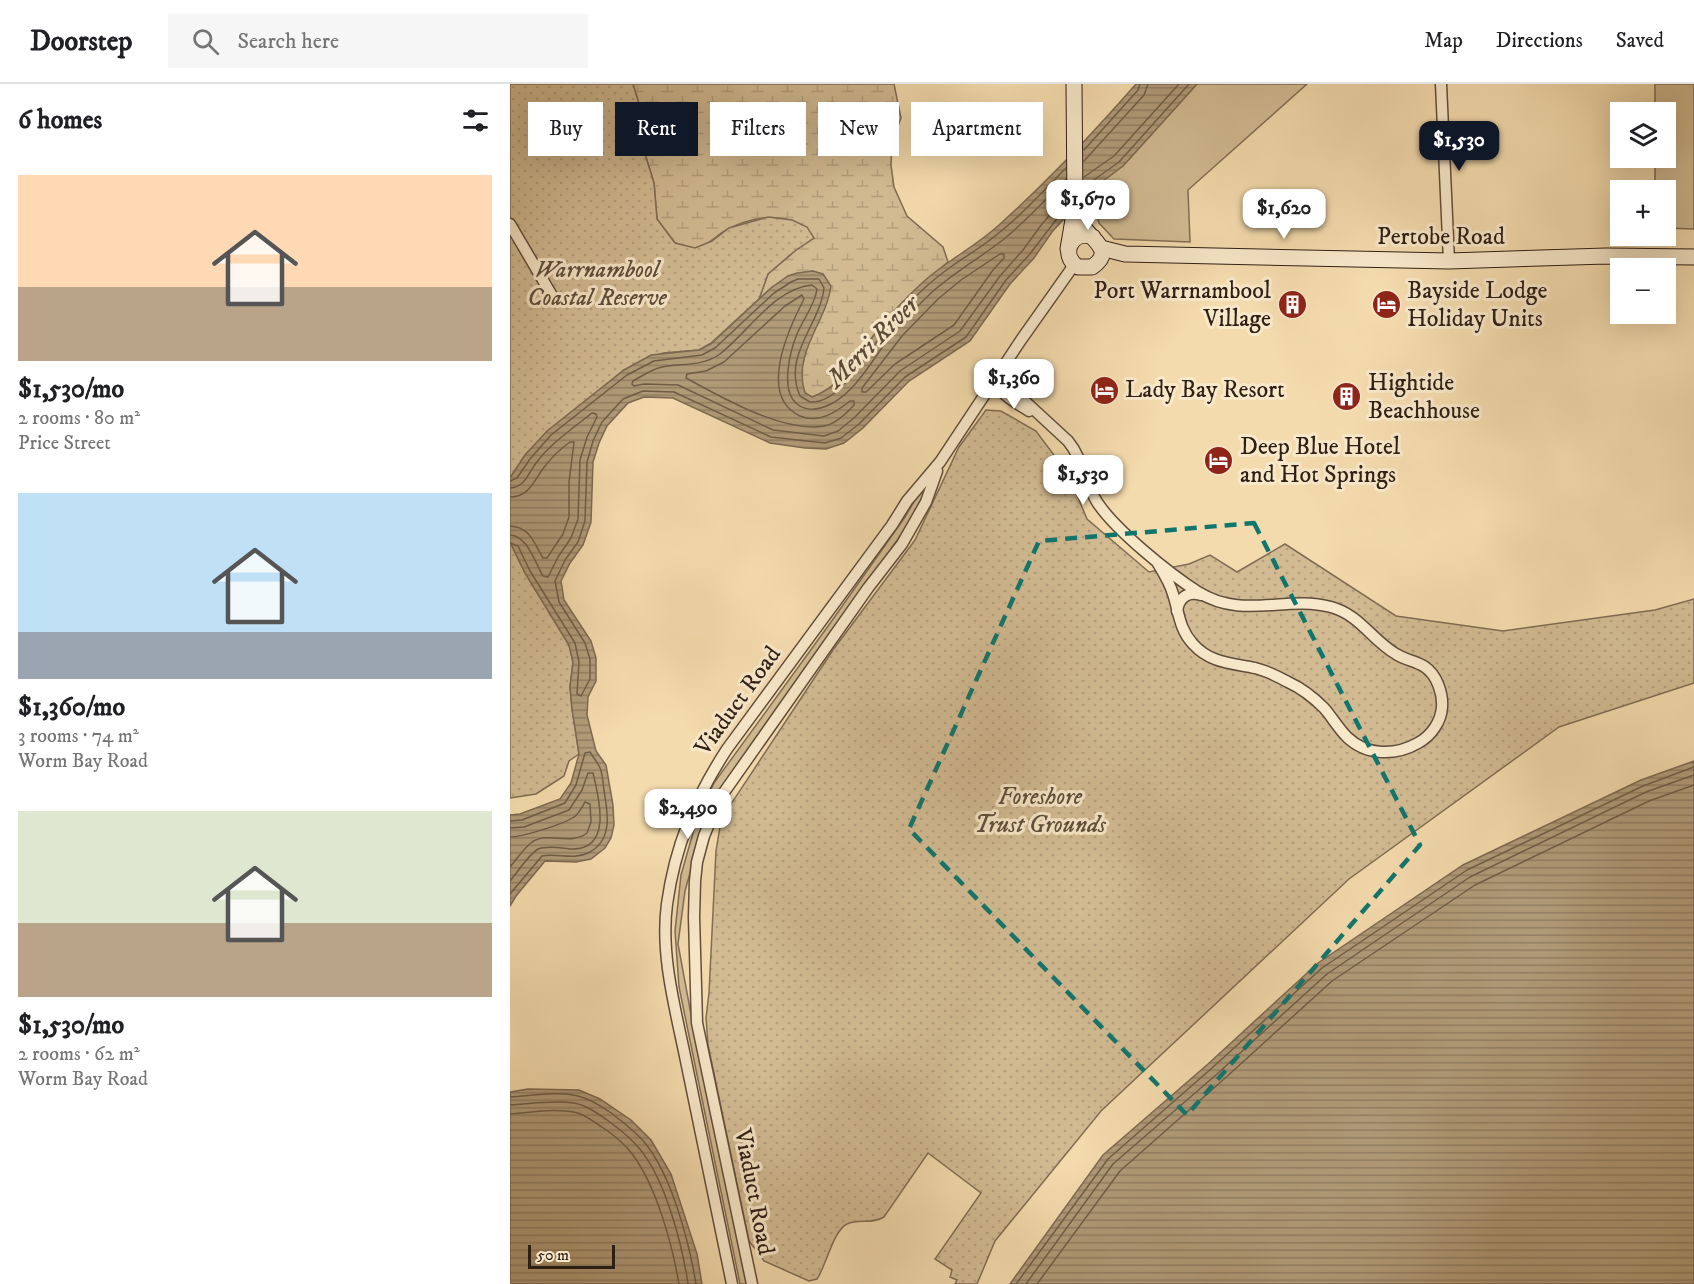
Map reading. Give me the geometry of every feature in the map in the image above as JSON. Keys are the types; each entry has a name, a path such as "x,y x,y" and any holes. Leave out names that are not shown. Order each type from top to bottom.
{"street":[{"path":"1074,84 1075,208 1068,255 1074,265 1087,268 1098,249"},
{"path":"1441,84 1449,261"},
{"path":"1075,208 1081,224 1098,249"},
{"path":"510,224 554,299"},
{"path":"1068,249 1077,237 1088,235 1098,249"},
{"name":"Pertobe Road","path":"1098,249 1117,253 1449,261 1606,256 1694,257"},
{"name":"Viaduct Road","path":"732,1284 672,992 666,935 667,904 680,844 692,810 711,773 727,749 892,525 907,501 940,462 1074,265"},
{"path":"994,380 1003,381 1076,451 1092,492 1104,512 1157,562 1204,596"},
{"name":"Viaduct Road","path":"752,1284 697,1023 694,917 697,862 704,836 720,798 868,588 902,544 926,502 940,462"},
{"path":"1157,562 1169,583 1177,611 1185,634 1202,652 1218,661 1263,670 1291,683 1310,695 1324,708 1347,737 1365,749 1391,753 1413,746 1430,734 1439,721 1442,697 1440,688 1431,673 1420,665 1390,651 1362,623 1343,611 1322,605 1307,604 1238,607 1195,593 1187,595 1179,602 1177,611"}],"highlighted area":[{"path":"1254,523 1420,845 1187,1115 909,829 1039,541"}],"green space":[{"name":"Warrnambool Coastal Reserve","path":"510,84 633,84 638,102 615,102 615,156 646,156 654,183 657,219 675,243 695,248 712,241 729,228 768,217 792,220 807,227 814,238 768,274 759,299 711,343 699,350 663,353 624,370 525,455 510,478"},
{"path":"633,84 894,84 898,102 818,102 818,156 891,156 894,187 907,216 943,247 948,262 893,312 845,374 825,391 812,397 805,393 801,382 801,371 809,340 818,321 813,271 796,274 783,280 759,299 768,274 814,238 797,223 786,219 763,218 726,230 698,247 689,248 675,243 657,219 654,183 646,156 698,156 698,102 638,102"},
{"path":"1197,84 1307,84 1188,190 1190,242 1114,239 1099,223 1089,190 1123,166"},
{"path":"1655,84 1694,84 1694,229 1676,228 1676,180 1655,180 1655,168 1676,168 1676,102 1655,102"},
{"name":"Foreshore Trust Grounds","path":"986,410 1001,411 1036,431 1068,474 1087,519 1149,572 1189,564 1210,555 1237,572 1285,544 1396,616 1503,631 1655,610 1694,599 1694,683 1559,727 1349,879 1101,1111 995,1241 977,1284 955,1284 957,1280 950,1277 952,1270 935,1259 981,1193 928,1153 884,1217 874,1221 852,1222 842,1228 817,1279 809,1281 764,1261 749,1241 708,1045 706,1018 716,851 720,827 729,807 833,650 915,540 959,447"},
{"path":"928,478 932,484 910,522 711,803 685,891 678,944 697,1047 752,1284 740,1284 679,987 675,931 681,875 697,819 714,783 905,517"},
{"path":"510,542 525,573 569,645 573,662 570,687 572,709 579,754 569,761 564,776 536,794 510,798"}],"water":[{"name":"Merri River","path":"1136,84 1197,84 1123,166 1086,194 1052,232 1034,258 1010,284 970,341 909,381 863,428 844,443 826,449 770,443 673,398 644,397 628,403 607,426 593,462 591,522 583,545 561,581 564,600 591,641 596,658 596,681 588,697 587,715 596,751 606,765 614,825 611,838 605,848 591,859 576,862 545,861 510,906 510,815 520,814 560,799 571,783 579,754 572,709 570,687 573,662 569,645 525,573 510,542 510,478 525,455 547,431 624,370 651,355 699,350 711,344 771,288 788,276 797,273 813,271 823,274 831,286 823,313 806,351 802,378 805,393 812,397 824,391 844,375 884,322 912,292 990,233 1017,208 1070,156"},
{"path":"1694,761 1694,1284 1010,1284 1103,1155 1208,1064 1318,963 1463,865 1641,780"},
{"path":"528,1089 579,1090 600,1099 631,1120 651,1140 671,1174 697,1254 702,1284 510,1284 510,1092"}],"place":[{"name":"Port Warrnambool Village","path":"1292,305"},
{"name":"Bayside Lodge Holiday Units","path":"1386,305"},
{"name":"Lady Bay Resort","path":"1104,390"},
{"name":"Hightide Beachhouse","path":"1347,397"},
{"name":"Deep Blue Hotel and Hot Springs","path":"1219,461"}]}
